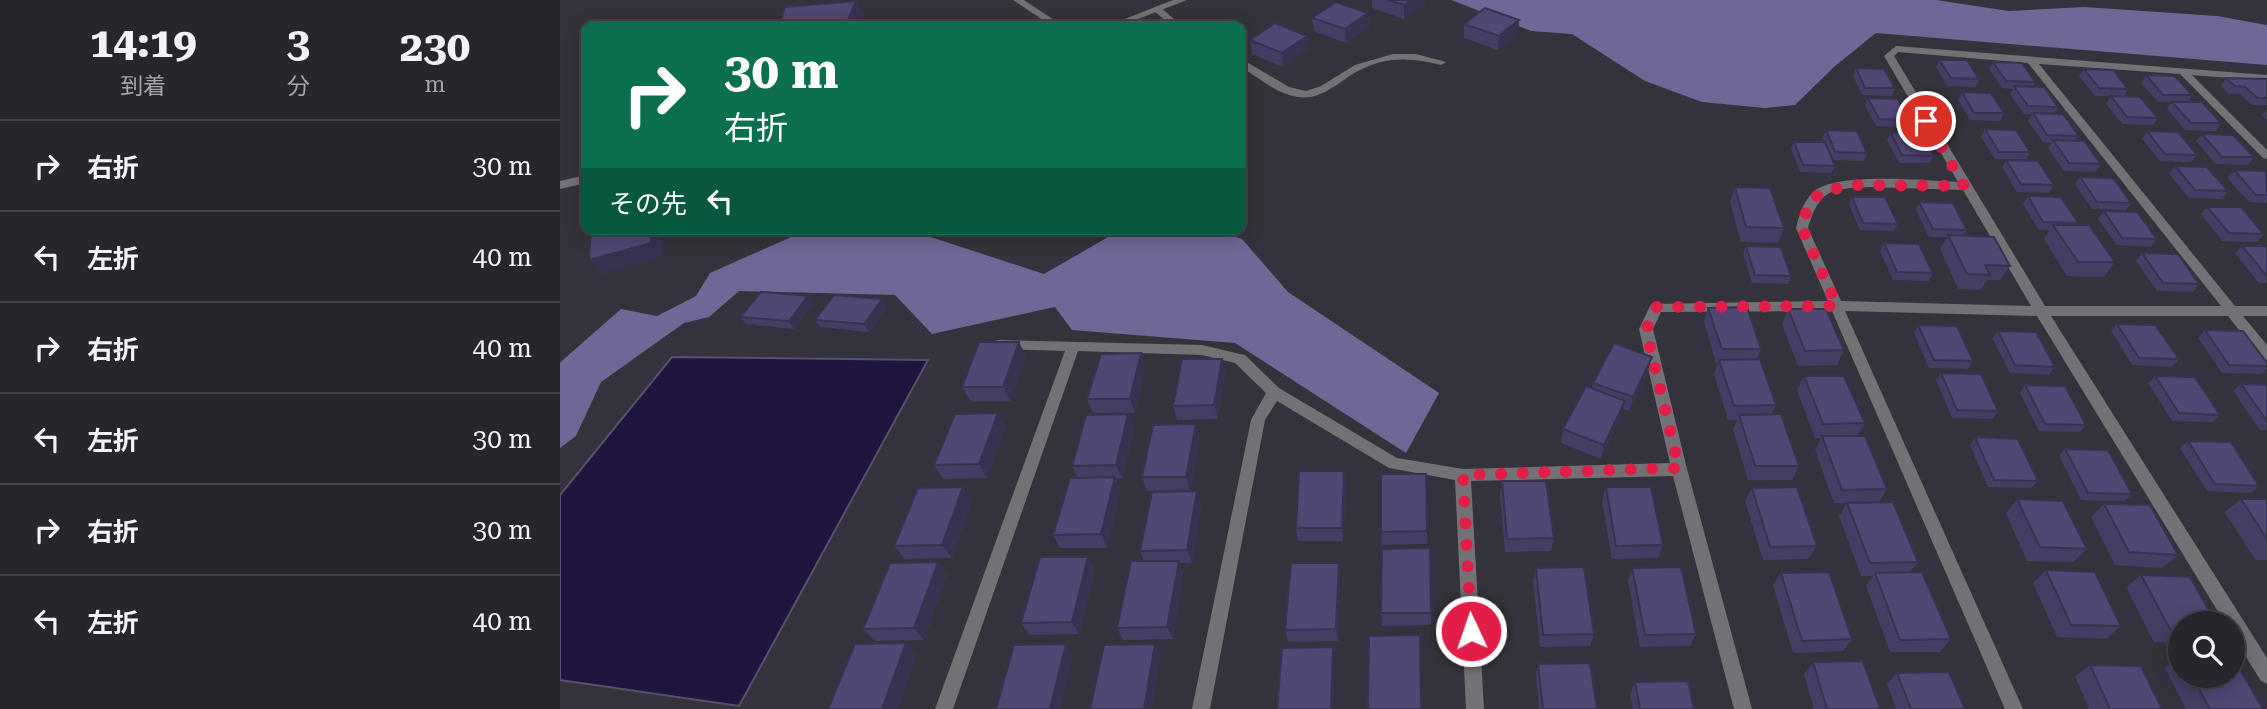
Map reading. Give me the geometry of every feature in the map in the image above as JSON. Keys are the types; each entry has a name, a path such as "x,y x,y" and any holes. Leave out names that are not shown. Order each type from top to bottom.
{"street":[{"path":"1018,0 1050,21"},
{"path":"1125,21 1182,0"},
{"path":"1157,9 1171,21"},
{"path":"2267,78 1896,49 1888,55 2041,312 2267,675"},
{"path":"1246,66 1297,94 1318,93 1364,63 1390,55 1419,55 1441,62"},
{"path":"2031,60 2267,355"},
{"path":"2182,71 2267,156"},
{"path":"560,185 581,180"},
{"path":"1964,186 1856,185 1822,191 1808,205 1802,228 2014,709"},
{"path":"1743,709 1679,468 1646,330 1656,307 1837,306 2041,312 2267,311"},
{"path":"981,344 1202,350 1240,359 1273,392 1394,464 1463,475 1679,468"},
{"path":"944,709 1073,347"},
{"path":"1201,709 1258,421 1273,392"},
{"path":"1463,475 1475,709"}],"shaded area":[{"path":"1451,0 1936,0 2009,11 2084,7 2217,16 2267,25 2267,65 1876,33 1835,66 1795,105 1765,108 1702,102 1645,81 1572,34 1531,31"},
{"path":"796,235 924,235 1044,274 1112,235 1229,235 1242,239 1288,292 1439,393 1406,453 1235,343 1072,330 1055,307 932,334 895,295 739,291 709,317 684,323 601,382 576,436 560,448 560,363 621,309 657,316 696,296 710,273"},
{"path":"672,357 928,360 739,706 560,680 560,495"}],"building":[{"path":"1388,0 1412,0 1404,5"},
{"path":"856,1 848,20 781,21 785,7"},
{"path":"1336,2 1368,13 1345,29 1312,18"},
{"path":"1485,8 1519,20 1499,36 1464,24"},
{"path":"1275,23 1307,36 1282,53 1250,40"},
{"path":"1939,60 1967,60 1979,79 1951,78"},
{"path":"1993,62 2022,63 2035,82 2006,81"},
{"path":"1856,68 1884,69 1895,88 1865,88"},
{"path":"2084,69 2113,70 2128,89 2099,88"},
{"path":"2146,75 2175,76 2192,95 2163,95"},
{"path":"2226,78 2267,79 2267,98 2257,98 2245,87 2235,86"},
{"path":"2014,86 2044,87 2058,107 2028,106"},
{"path":"1962,92 1991,93 2004,113 1974,113"},
{"path":"2111,96 2140,97 2158,118 2127,117"},
{"path":"1868,98 1898,99 1909,120 1879,119"},
{"path":"2172,102 2202,102 2221,123 2191,123"},
{"path":"2033,113 2063,114 2079,136 2047,135"},
{"path":"1985,129 2016,130 2030,152 1999,152"},
{"path":"1826,130 1857,131 1867,153 1835,152"},
{"path":"2147,131 2178,132 2197,155 2165,154"},
{"path":"1891,133 1922,133 1934,156 1902,155"},
{"path":"2202,134 2233,135 2254,157 2222,157"},
{"path":"2053,140 2084,141 2101,164 2069,163"},
{"path":"1794,142 1825,142 1835,166 1803,165"},
{"path":"2006,160 2038,161 2054,185 2021,184"},
{"path":"2175,166 2207,167 2228,191 2195,190"},
{"path":"2234,170 2266,171 2267,195 2256,195"},
{"path":"2080,177 2113,178 2131,203 2097,202"},
{"path":"1735,187 1770,188 1784,228 1746,227"},
{"path":"2028,196 2061,197 2078,223 2043,222"},
{"path":"1852,197 1885,197 1898,224 1863,223"},
{"path":"1919,202 1953,203 1967,230 1933,229"},
{"path":"2207,207 2241,207 2264,234 2229,233"},
{"path":"2104,211 2137,212 2157,239 2122,238"},
{"path":"2053,225 2089,225 2115,262 2078,262"},
{"path":"591,235 651,235 651,243 589,260"},
{"path":"1948,235 1994,237 2010,266 1985,265 1990,275 1967,274"},
{"path":"1884,243 1919,244 1933,273 1897,272"},
{"path":"1746,246 1781,247 1791,276 1755,275"},
{"path":"2242,246 2267,246 2267,275 2266,275"},
{"path":"2142,253 2178,254 2199,284 2163,283"},
{"path":"761,292 808,296 789,321 740,317"},
{"path":"834,295 882,299 864,324 815,320"},
{"path":"1747,307 1761,349 1722,349 1708,308"},
{"path":"1788,309 1826,309 1844,350 1805,351"},
{"path":"2117,324 2155,325 2179,359 2139,358"},
{"path":"1918,325 1957,326 1973,361 1934,360"},
{"path":"2205,330 2243,331 2267,366 2229,365"},
{"path":"1998,331 2036,332 2055,367 2015,365"},
{"path":"979,342 1019,342 1003,387 962,387"},
{"path":"1614,343 1652,357 1633,397 1593,383"},
{"path":"1141,353 1130,399 1087,399 1101,354"},
{"path":"1182,359 1222,359 1214,405 1173,406"},
{"path":"1760,359 1776,405 1734,406 1719,360"},
{"path":"1941,373 1981,374 1998,411 1957,410"},
{"path":"1804,376 1844,376 1865,423 1823,424"},
{"path":"2155,376 2195,377 2220,415 2179,413"},
{"path":"2241,384 2267,385 2267,421"},
{"path":"2025,385 2065,386 2086,425 2045,424"},
{"path":"1586,386 1625,401 1604,445 1563,429"},
{"path":"998,413 979,464 934,465 955,414"},
{"path":"1128,414 1116,465 1072,466 1086,415"},
{"path":"1781,414 1799,466 1755,466 1739,415"},
{"path":"1196,424 1186,477 1142,477 1153,425"},
{"path":"1822,436 1865,436 1887,489 1842,490"},
{"path":"1975,437 2018,439 2038,481 1994,480"},
{"path":"2188,441 2231,442 2259,486 2215,484"},
{"path":"2065,449 2108,450 2132,494 2088,493"},
{"path":"1299,471 1344,471 1342,528 1296,528"},
{"path":"1381,474 1426,474 1427,531 1381,532"},
{"path":"1115,477 1101,534 1053,535 1070,478"},
{"path":"1502,481 1546,481 1554,538 1507,539"},
{"path":"963,487 942,545 894,546 918,488"},
{"path":"1606,487 1651,487 1663,545 1616,546"},
{"path":"1797,487 1817,546 1770,547 1752,488"},
{"path":"1197,491 1187,550 1140,551 1152,492"},
{"path":"2017,499 2063,501 2087,549 2040,547"},
{"path":"2241,499 2267,499 2267,539"},
{"path":"1893,502 1918,562 1870,563 1847,503"},
{"path":"2104,504 2150,505 2178,555 2129,552"},
{"path":"1430,548 1431,613 1381,613 1382,549"},
{"path":"1040,557 1088,557 1072,622 1021,623"},
{"path":"1131,561 1179,561 1167,627 1117,628"},
{"path":"938,562 914,628 863,629 890,563"},
{"path":"1291,563 1339,563 1336,629 1285,630"},
{"path":"1584,567 1594,634 1543,635 1536,568"},
{"path":"1681,567 1696,634 1645,635 1632,568"},
{"path":"2046,570 2095,572 2121,626 2071,625"},
{"path":"1829,572 1852,639 1802,641 1781,573"},
{"path":"1922,572 1951,639 1900,640 1875,573"},
{"path":"2141,575 2190,577 2209,611 2168,611 2168,625"},
{"path":"1420,635 1421,709 1368,709 1369,636"},
{"path":"906,643 882,709 828,709 855,644"},
{"path":"1066,644 1050,709 996,709 1014,645"},
{"path":"1155,644 1144,709 1090,709 1104,645"},
{"path":"1333,647 1331,709 1277,709 1282,648"},
{"path":"1863,661 1880,709 1827,709 1813,662"},
{"path":"1590,663 1597,709 1543,709 1538,664"},
{"path":"2090,665 2141,666 2162,709 2110,709"},
{"path":"1949,672 1965,709 1911,709 1897,673"},
{"path":"2245,678 2263,709 2210,709 2199,688 2245,688"},
{"path":"1688,681 1694,709 1640,709 1635,682"}],"route":[{"path":"1471,631 1463,475 1679,468 1646,330 1656,307 1837,306 1802,228 1808,205 1822,191 1856,185 1964,186 1926,121"}]}
